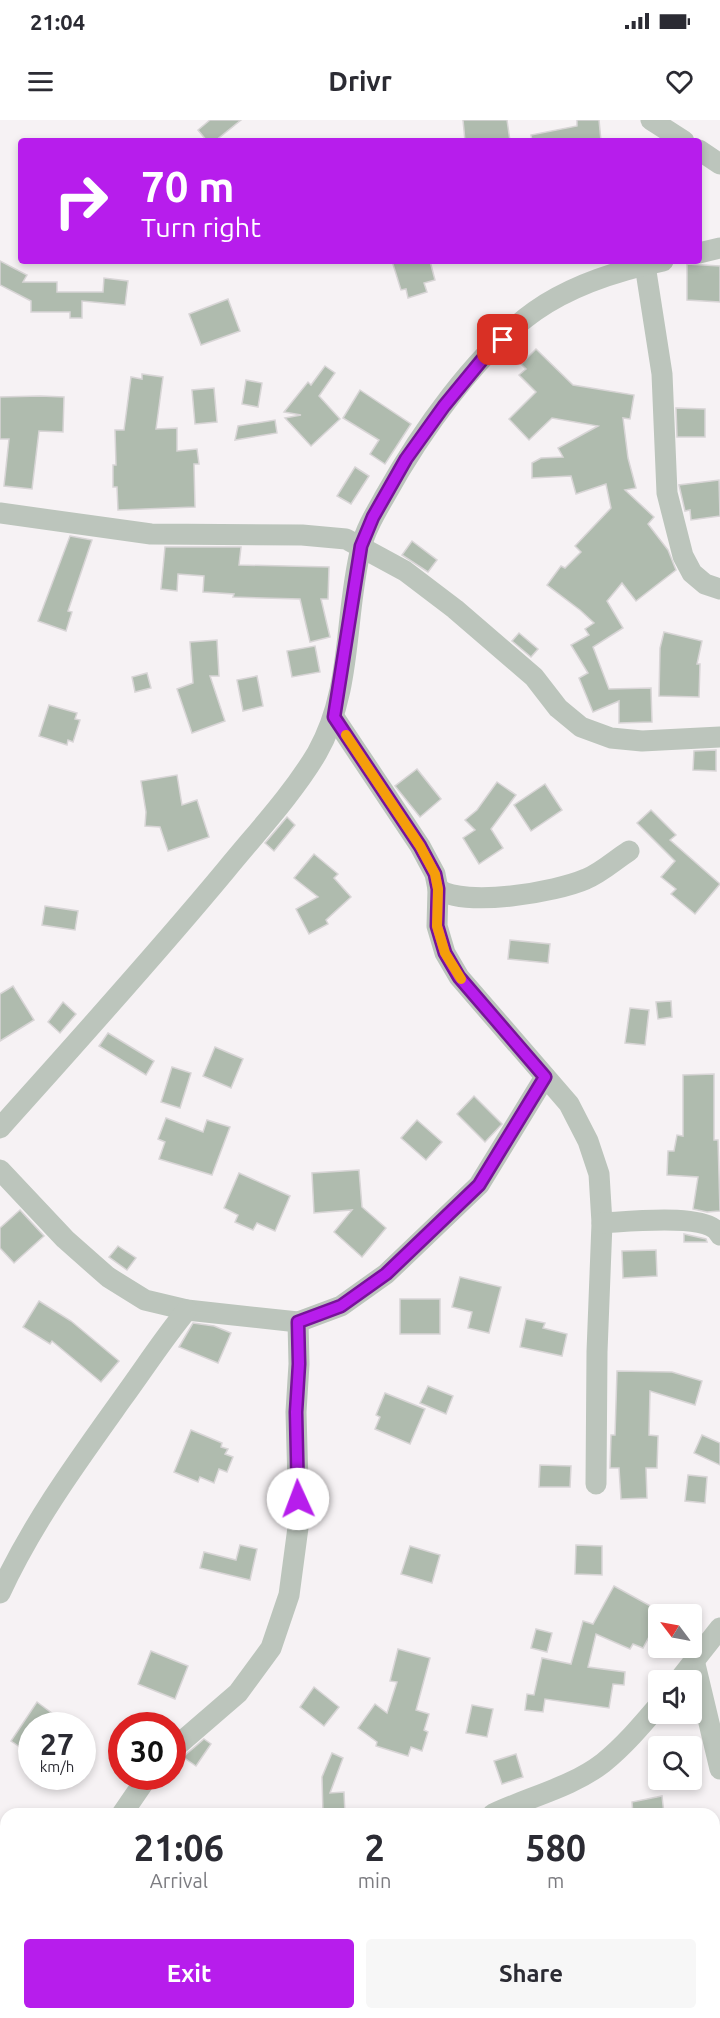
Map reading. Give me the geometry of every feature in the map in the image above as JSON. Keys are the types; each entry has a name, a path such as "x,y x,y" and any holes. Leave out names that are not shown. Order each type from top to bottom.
{"street":[{"path":"651,120 679,138"},
{"path":"702,152 720,164"},
{"path":"702,252 720,248"},
{"path":"0,1128 151,959 280,805 316,754 334,717 361,546 373,517 406,459 444,406 486,355 536,311 572,291 615,273 650,264"},
{"path":"654,264 667,493 683,556 692,573 705,584 720,589"},
{"path":"0,513 151,534 328,536 346,539 405,571 455,609 534,677 558,708 580,727 611,738 642,741 720,737"},
{"path":"334,717 420,846 435,874 438,889 437,926 445,953 459,977 569,1104 588,1141 599,1174 602,1223 597,1352 596,1484"},
{"path":"438,889 452,896 469,898 549,892 588,879 628,851"},
{"path":"0,1170 65,1239 108,1277 145,1300 187,1310 298,1322 341,1306 386,1274 479,1185 545,1077"},
{"path":"602,1223 671,1220 708,1224 720,1235"},
{"path":"0,1593 33,1527 62,1482 164,1338 187,1310"},
{"path":"186,1738 238,1693 271,1648 289,1595 299,1520 296,1412 299,1364 298,1322"},
{"path":"686,1670 720,1628"},
{"path":"694,1660 720,1769"},
{"path":"507,1808 602,1764 632,1737 648,1718"},
{"path":"126,1808 138,1790"}],"building":[{"path":"210,120 241,120 219,138 205,138 198,130"},
{"path":"463,120 507,120 510,138 465,138"},
{"path":"577,120 599,120 601,138 532,138 531,135 577,126"},
{"path":"0,261 27,275 23,282 57,282 57,292 103,292 104,278 128,281 125,305 82,301 82,318 70,318 70,312 31,312 31,301 0,285"},
{"path":"393,264 431,264 435,280 424,283 427,292 408,298 406,289 401,290"},
{"path":"687,264 720,266 720,302 687,300"},
{"path":"228,299 240,331 201,345 189,314"},
{"path":"536,349 573,385 634,395 630,419 623,418 628,458 636,488 625,490 654,517 648,524 668,550 676,570 636,601 622,583 607,601 623,628 593,647 609,689 651,688 652,722 619,723 619,701 593,712 579,678 588,673 571,645 589,635 585,629 594,623 547,585 561,566 565,568 581,552 575,546 611,508 606,484 576,494 571,476 532,478 532,463 541,458 563,457 558,448 598,426 552,418 529,440 509,419 536,392 519,375 526,369 521,364"},
{"path":"325,366 335,373 319,396 340,419 311,446 285,418 301,415 284,412 308,382 311,385"},
{"path":"142,374 163,377 156,429 177,428 177,451 197,449 199,464 194,464 195,507 118,510 117,487 113,487 113,465 116,465 115,430 124,430 131,377 142,379"},
{"path":"246,380 262,383 258,407 242,404"},
{"path":"214,388 217,422 195,424 192,390"},
{"path":"360,390 411,424 385,464 370,454 379,440 343,418"},
{"path":"0,397 64,397 63,432 39,431 32,489 4,486 9,439 0,439"},
{"path":"676,408 705,409 705,437 677,437"},
{"path":"275,420 277,433 235,440 238,426"},
{"path":"355,467 369,476 351,504 337,496"},
{"path":"719,480 720,516 691,520 690,510 685,511 679,485"},
{"path":"70,536 92,540 68,611 72,612 66,631 38,621"},
{"path":"412,541 437,560 428,572 402,555"},
{"path":"165,547 241,547 239,565 329,567 328,599 321,599 330,637 310,642 300,599 233,597 234,594 203,592 204,576 178,574 177,591 161,589"},
{"path":"664,632 702,641 697,664 700,664 699,697 659,696 660,648"},
{"path":"519,633 538,649 531,657 512,641"},
{"path":"217,640 219,676 210,676 225,721 192,733 177,689 193,683 190,642"},
{"path":"315,646 320,672 292,677 287,651"},
{"path":"147,673 151,688 135,692 132,677"},
{"path":"257,676 263,706 243,711 237,680"},
{"path":"49,705 77,713 75,719 80,720 73,742 68,740 67,745 39,736"},
{"path":"716,750 716,771 693,770 694,751"},
{"path":"417,769 441,799 420,817 395,786"},
{"path":"177,775 182,805 197,800 209,837 168,851 160,827 145,826 146,812 141,781"},
{"path":"497,782 516,795 491,829 503,848 479,864 463,838 475,830 465,820 477,810"},
{"path":"545,784 562,810 531,831 514,805"},
{"path":"651,810 676,835 670,840 720,884 695,914 671,894 676,889 661,877 675,861 637,823"},
{"path":"287,817 295,825 274,851 265,843"},
{"path":"314,854 338,874 334,878 351,897 326,920 328,924 309,934 296,909 318,897 294,878"},
{"path":"45,906 78,911 75,930 42,925"},
{"path":"510,940 550,944 548,963 508,959"},
{"path":"13,986 34,1020 0,1041 0,994"},
{"path":"671,1001 672,1017 658,1019 656,1002"},
{"path":"63,1002 76,1014 60,1033 48,1022"},
{"path":"630,1008 649,1010 645,1045 625,1043"},
{"path":"108,1033 154,1061 146,1075 99,1046"},
{"path":"215,1047 243,1059 231,1088 203,1076"},
{"path":"172,1067 191,1073 180,1108 161,1102"},
{"path":"714,1074 714,1140 718,1140 720,1211 707,1212 693,1209 698,1177 667,1175 668,1151 674,1151 677,1135 683,1136 683,1075"},
{"path":"474,1096 502,1124 485,1142 457,1114"},
{"path":"166,1118 203,1132 207,1120 230,1127 212,1175 159,1159 165,1142 158,1139"},
{"path":"417,1120 442,1142 426,1160 401,1138"},
{"path":"359,1170 362,1207 386,1228 362,1257 334,1232 352,1210 314,1213 312,1173"},
{"path":"239,1173 290,1196 275,1231 257,1223 253,1230 235,1222 238,1215 224,1208"},
{"path":"20,1210 44,1236 14,1263 0,1248 0,1228"},
{"path":"684,1234 706,1239 707,1242 684,1242"},
{"path":"118,1246 136,1258 127,1270 109,1257"},
{"path":"656,1250 657,1276 623,1278 622,1251"},
{"path":"460,1277 501,1287 489,1333 468,1328 472,1312 452,1307"},
{"path":"400,1299 440,1299 440,1334 400,1334"},
{"path":"39,1301 71,1321 119,1361 101,1382 52,1341 50,1344 23,1327"},
{"path":"526,1319 545,1323 543,1328 567,1334 562,1356 520,1347"},
{"path":"193,1323 214,1326 231,1333 218,1363 179,1347"},
{"path":"617,1371 672,1372 702,1381 695,1405 650,1391 649,1435 658,1436 657,1468 646,1468 647,1498 621,1499 619,1468 610,1468 611,1435 615,1435"},
{"path":"428,1386 453,1396 446,1414 420,1403"},
{"path":"385,1393 425,1409 410,1444 375,1429 380,1417 376,1415"},
{"path":"191,1430 222,1443 221,1447 228,1449 225,1454 233,1457 227,1472 219,1469 214,1483 200,1477 198,1482 174,1472"},
{"path":"702,1435 720,1443 720,1465 694,1453"},
{"path":"540,1465 571,1466 570,1487 539,1487"},
{"path":"688,1475 707,1477 705,1503 685,1501"},
{"path":"240,1545 257,1549 250,1580 200,1568 204,1552 236,1560"},
{"path":"576,1545 602,1546 602,1575 575,1574"},
{"path":"410,1546 440,1555 432,1583 401,1574"},
{"path":"614,1586 648,1605 648,1639 643,1648 633,1644 630,1649 596,1634 588,1667 625,1672 624,1685 613,1684 609,1708 545,1699 543,1712 525,1710 527,1694 534,1695 542,1658 571,1664 583,1621 593,1624"},
{"path":"536,1629 552,1633 547,1652 531,1648"},
{"path":"398,1649 430,1658 416,1710 429,1714 424,1730 428,1732 422,1751 411,1747 408,1756 376,1746 377,1742 358,1728 375,1704 387,1713 397,1682 390,1681"},
{"path":"151,1651 188,1666 175,1699 138,1684"},
{"path":"314,1687 339,1707 324,1726 300,1707"},
{"path":"37,1702 50,1712 30,1712"},
{"path":"472,1705 493,1709 487,1737 466,1733"},
{"path":"18,1730 18,1746 11,1741"},
{"path":"204,1739 211,1744 196,1766 186,1759 186,1754"},
{"path":"332,1753 343,1758 330,1793 344,1792 345,1808 323,1808 322,1777"},
{"path":"516,1754 523,1777 502,1784 494,1761"},
{"path":"662,1796 663,1808 632,1808 632,1802"}],"slow traffic":[{"path":"346,735 420,846 435,874 438,889 437,926 445,953 461,979"}],"route":[{"path":"298,1499 296,1412 299,1364 298,1322 341,1306 386,1274 479,1185 545,1077 459,977 445,953 437,926 438,889 435,874 420,846 334,717 361,546 373,517 406,459 444,406 486,355 503,340"}]}
